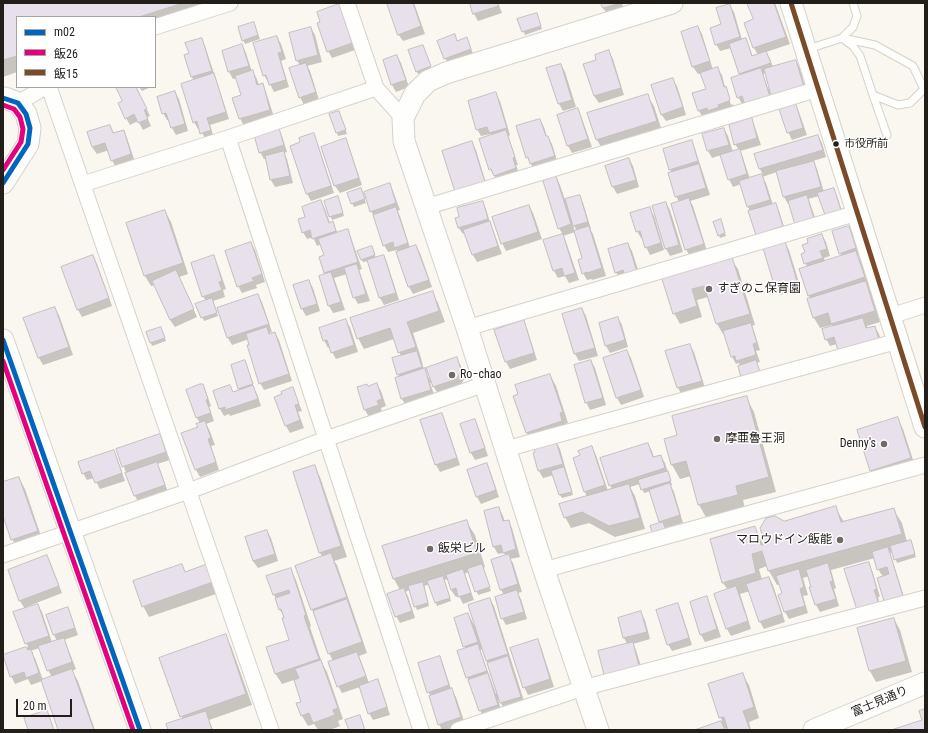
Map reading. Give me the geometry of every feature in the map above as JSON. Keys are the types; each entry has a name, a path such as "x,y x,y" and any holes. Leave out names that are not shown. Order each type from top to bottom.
{"street":[{"path":"156,27 230,3"},
{"path":"347,3 376,88 403,118"},
{"path":"598,730 544,570 468,328 404,141 403,118 415,94 428,80 446,73 672,3"},
{"path":"791,3 925,427"},
{"path":"3,183 28,144 30,128 26,114 11,100 42,88"},
{"path":"49,88 271,730"},
{"path":"82,184 228,138 376,88"},
{"path":"426,207 818,89"},
{"path":"228,138 421,730"},
{"path":"468,328 858,213"},
{"path":"891,316 925,305"},
{"path":"3,340 140,730"},
{"path":"506,450 898,340"},
{"path":"3,556 189,491 326,439 486,384"},
{"path":"544,570 925,465"},
{"path":"458,730 583,688 925,598"},
{"name":"富士見通り","path":"814,730 925,683"}],"lane":[{"path":"806,50 842,38 853,27 857,16 853,3"},
{"path":"842,38 875,45 913,66 925,90 910,103 898,104 874,95"},
{"path":"842,38 853,46 860,56 887,135"}],"building":[{"path":"3,3 183,3 142,16 16,16 16,56 3,60"},
{"path":"387,3 413,3 421,26 398,35"},
{"path":"470,3 497,3 499,6 473,14"},
{"path":"601,3 621,3 603,8"},
{"path":"747,3 774,3 786,37 753,48 744,23 753,19"},
{"path":"339,4 352,43 327,52 317,23 320,22 317,12"},
{"path":"730,4 740,37 715,45 710,28 721,24 716,8"},
{"path":"537,13 541,26 522,32 517,19"},
{"path":"254,22 258,35 242,41 238,27"},
{"path":"698,26 710,61 692,67 681,32"},
{"path":"311,27 318,55 296,61 289,33"},
{"path":"455,34 457,41 467,37 471,49 444,59 437,41"},
{"path":"277,36 282,52 278,53 286,80 269,85 266,75 263,76 253,43"},
{"path":"202,38 212,71 191,77 184,55 189,53 185,43"},
{"path":"746,38 752,56 766,51 771,63 739,74 729,44"},
{"path":"242,44 249,66 228,72 222,51"},
{"path":"423,45 431,66 416,72 408,50"},
{"path":"609,50 621,88 594,96 583,64 596,60 595,55"},
{"path":"397,55 406,80 391,85 383,60"},
{"path":"796,60 804,87 771,96 764,69"},
{"path":"306,63 316,92 299,98 289,68"},
{"path":"561,64 572,100 558,104 546,68"},
{"path":"718,67 724,87 726,86 730,99 729,101 718,105 719,107 708,111 707,108 698,111 692,93 706,89 700,73"},
{"path":"761,68 770,97 745,105 742,96 737,98 731,78"},
{"path":"253,70 257,85 263,83 270,110 239,119 232,98 241,95 235,76"},
{"path":"214,73 226,112 207,118 211,130 200,134 197,121 193,123 181,84"},
{"path":"673,78 683,107 661,115 651,85"},
{"path":"116,88 136,88 147,109 144,110 148,119 138,123 134,114 125,119 118,103 122,101"},
{"path":"175,91 185,124 171,128 166,113 162,114 157,97"},
{"path":"496,92 507,128 489,133 487,127 476,130 468,101"},
{"path":"648,94 657,121 596,140 587,113"},
{"path":"796,104 803,128 787,133 779,109"},
{"path":"578,108 588,139 567,146 557,115"},
{"path":"339,111 346,130 336,133 329,114"},
{"path":"752,118 757,138 734,145 729,125"},
{"path":"540,119 555,156 530,164 528,157 526,158 516,126"},
{"path":"110,125 113,133 124,130 131,154 111,161 105,143 92,147 87,132"},
{"path":"279,128 284,145 259,153 254,135"},
{"path":"724,128 729,145 707,151 702,134"},
{"path":"506,130 515,157 513,158 516,168 494,176 491,169 489,170 479,139"},
{"path":"314,133 331,186 306,194 290,146 300,142 299,138"},
{"path":"818,135 823,150 759,169 754,154"},
{"path":"346,138 359,178 334,186 321,147"},
{"path":"692,140 698,161 669,170 663,149"},
{"path":"472,141 485,182 455,192 442,151"},
{"path":"740,149 747,174 728,180 720,155"},
{"path":"284,151 290,176 270,180 265,156"},
{"path":"629,158 636,180 612,187 605,166"},
{"path":"814,161 821,187 783,197 776,171"},
{"path":"699,164 706,188 675,197 668,173"},
{"path":"762,174 770,200 747,207 739,181"},
{"path":"556,176 571,224 558,229 543,181"},
{"path":"390,183 396,203 370,212 364,192"},
{"path":"361,188 365,199 351,204 347,193"},
{"path":"834,188 841,210 825,215 817,193"},
{"path":"580,195 588,222 573,226 565,199"},
{"path":"807,195 814,219 795,225 788,201"},
{"path":"338,196 343,213 329,217 324,201"},
{"path":"689,198 704,244 685,250 671,204"},
{"path":"321,200 329,223 333,221 336,231 312,239 310,230 302,233 298,219 305,217 302,207"},
{"path":"483,201 488,219 458,228 455,218 459,217 457,208"},
{"path":"666,202 679,245 665,249 652,206"},
{"path":"776,203 783,226 756,235 748,211"},
{"path":"529,205 538,232 501,244 492,217"},
{"path":"396,207 408,243 394,248 393,242 383,246 373,215"},
{"path":"650,207 661,243 645,248 640,231 636,232 630,213"},
{"path":"165,210 183,263 144,276 126,223"},
{"path":"721,219 725,233 718,236 713,222"},
{"path":"490,221 498,246 472,255 463,230"},
{"path":"589,226 602,268 582,274 578,260 582,258 574,231"},
{"path":"849,226 856,248 839,254 832,231"},
{"path":"348,229 358,262 324,273 319,257 324,255 318,239"},
{"path":"563,234 575,273 564,276 562,268 553,271 543,240"},
{"path":"822,234 827,249 820,251 823,258 804,264 801,254 805,252 802,245 808,243 807,239"},
{"path":"785,241 797,281 775,288 763,248"},
{"path":"251,242 262,274 252,278 254,281 237,287 225,251"},
{"path":"628,243 637,272 625,276 623,270 615,273 608,249"},
{"path":"416,245 429,280 408,287 396,252"},
{"path":"372,246 375,255 361,260 357,251"},
{"path":"856,251 865,277 808,296 799,269"},
{"path":"93,255 109,298 77,310 61,267"},
{"path":"214,255 222,281 219,282 222,290 202,297 191,263"},
{"path":"384,255 396,293 379,298 367,260"},
{"path":"732,257 750,314 716,324 704,286 692,289 697,306 673,314 662,279"},
{"path":"357,264 366,294 353,298 344,268"},
{"path":"176,270 194,309 170,320 152,281"},
{"path":"331,272 341,302 328,306 319,276"},
{"path":"309,280 317,304 301,309 293,285"},
{"path":"866,281 875,311 831,324 828,313 813,318 807,299"},
{"path":"433,291 439,311 407,322 416,347 398,353 390,328 357,339 350,318"},
{"path":"258,294 269,324 227,338 217,308"},
{"path":"212,298 217,313 201,318 195,304"},
{"path":"55,307 69,347 38,358 23,318"},
{"path":"582,308 595,348 574,354 562,314"},
{"path":"618,317 625,340 605,346 599,323"},
{"path":"863,318 866,328 875,326 879,340 838,351 834,337 825,340 822,329"},
{"path":"346,319 354,345 331,353 327,340 323,341 319,328"},
{"path":"524,320 534,353 505,362 494,330"},
{"path":"751,323 757,343 753,344 756,355 736,361 735,356 731,357 723,331"},
{"path":"161,327 165,338 150,343 146,332"},
{"path":"267,327 269,334 275,332 289,374 259,384 247,345 249,345 246,334"},
{"path":"690,344 702,381 677,388 665,351"},
{"path":"627,350 641,390 616,398 603,358"},
{"path":"417,351 422,367 397,375 392,358"},
{"path":"457,357 461,370 457,379 433,387 426,368"},
{"path":"245,360 253,384 238,389 231,365"},
{"path":"591,360 603,398 585,403 574,365"},
{"path":"756,360 760,372 741,378 738,366"},
{"path":"425,368 431,390 401,399 395,378"},
{"path":"550,374 563,412 560,413 562,421 526,433 513,396 518,394 515,385"},
{"path":"377,383 382,399 377,401 379,405 364,410 357,387"},
{"path":"203,384 208,399 206,400 211,413 196,418 186,390"},
{"path":"230,385 233,392 253,385 258,399 225,410 225,407 219,409 213,391"},
{"path":"293,387 299,404 295,405 300,420 285,426 274,397"},
{"path":"747,396 769,477 736,486 738,495 698,505 686,461 671,465 664,439 677,435 672,416"},
{"path":"442,413 457,458 435,465 420,420"},
{"name":"Denny's","path":"898,417 911,458 870,471 857,430"},
{"path":"475,419 485,448 470,453 460,424"},
{"path":"205,421 211,438 208,439 216,462 195,470 181,433 198,427 196,424"},
{"path":"160,434 166,452 122,467 116,449"},
{"path":"556,441 563,464 538,471 533,453 535,452 534,448"},
{"path":"648,443 653,457 661,455 665,468 609,486 600,458"},
{"path":"592,446 605,485 584,492 573,458 580,455 578,451"},
{"path":"114,450 122,473 95,483 90,471 82,474 78,462"},
{"path":"157,462 165,485 134,496 125,473"},
{"path":"487,463 496,490 476,497 467,470"},
{"path":"315,465 341,546 319,553 293,472"},
{"path":"564,467 572,492 559,495 551,471"},
{"path":"668,471 671,481 641,490 638,480"},
{"path":"19,477 38,531 11,540 3,516 3,482"},
{"path":"670,483 680,515 659,522 649,490"},
{"path":"629,484 640,518 609,526 582,512 564,518 559,504"},
{"path":"836,506 841,522 894,508 902,534 768,571 762,551 752,554 756,573 722,583 710,539 755,526 761,545 765,544 760,528 766,518 775,516 784,521"},
{"path":"499,507 503,521 509,520 516,549 503,553 501,545 493,547 484,511"},
{"name":"飯栄ビル","path":"467,520 477,553 393,579 382,546"},
{"path":"663,522 667,533 654,537 650,526"},
{"path":"267,530 275,554 253,561 245,537"},
{"path":"911,540 915,554 894,560 890,546"},
{"path":"888,547 903,596 884,601 877,578 889,574 887,567 877,570 872,552"},
{"path":"331,553 347,597 311,610 295,566"},
{"path":"509,554 518,584 500,590 491,560"},
{"path":"47,555 59,586 19,601 8,570"},
{"path":"869,562 877,589 874,590 879,604 857,610 844,569"},
{"path":"828,563 833,581 830,582 836,599 815,605 809,587 811,587 806,570"},
{"path":"182,564 185,572 207,564 213,582 142,607 133,581"},
{"path":"482,564 490,587 475,592 467,569"},
{"path":"291,568 306,615 304,616 319,659 275,674 266,647 289,640 282,618 284,618 281,609 279,610 275,598 290,593 289,590 273,595 266,576"},
{"path":"463,569 471,593 458,597 456,588 451,590 446,575"},
{"path":"799,569 804,587 800,589 805,606 784,612 778,595 782,593 776,576"},
{"path":"443,576 450,598 435,603 427,581"},
{"path":"769,577 782,614 759,622 746,584"},
{"path":"423,582 428,603 414,607 408,586"},
{"path":"736,586 748,621 726,629 714,594"},
{"path":"404,588 412,611 395,617 387,594"},
{"path":"517,590 524,612 501,619 495,597"},
{"path":"707,596 717,629 700,635 690,602"},
{"path":"490,598 508,654 486,661 468,605"},
{"path":"347,599 362,642 328,654 313,611"},
{"path":"678,603 689,638 667,645 656,610"},
{"path":"38,604 49,636 25,644 13,612"},
{"path":"68,607 75,628 53,635 46,615"},
{"path":"641,611 647,632 623,638 618,618"},
{"path":"468,613 478,642 463,647 454,618"},
{"path":"894,618 906,661 869,671 857,628"},
{"path":"226,634 246,694 180,717 159,658"},
{"path":"64,638 72,662 47,671 38,646"},
{"path":"538,639 550,679 523,688 510,648"},
{"path":"633,642 639,666 604,675 598,651"},
{"path":"478,644 487,671 466,678 457,651"},
{"path":"26,647 28,650 31,649 39,673 26,678 24,672 10,677 3,655"},
{"path":"357,652 366,676 337,687 328,662"},
{"path":"440,656 449,685 427,693 418,663"},
{"path":"508,656 521,697 500,703 487,663"},
{"path":"321,660 338,708 333,710 335,715 313,723 309,713 301,716 296,703 301,702 294,680 299,678 295,669"},
{"path":"72,669 94,730 58,730 41,680"},
{"path":"488,673 498,705 479,711 468,680"},
{"path":"743,673 754,707 743,711 750,730 728,730 724,717 719,718 708,684"},
{"path":"378,679 387,707 368,714 359,686"},
{"path":"452,688 461,717 438,725 429,696"},
{"path":"925,709 925,730 891,730 922,720 919,711"},
{"path":"47,710 54,730 28,730 24,718"},
{"path":"206,711 212,730 168,730 166,724"},
{"path":"360,715 365,730 349,730 345,720"},
{"path":"721,721 725,730 695,730"}],"transit line":[{"name":"飯15","path":"791,3 925,427"},
{"name":"m02","path":"3,98 18,103 26,114 30,128 28,144 3,183"},
{"name":"飯26","path":"3,105 14,109 20,117 23,129 21,142 3,170"},
{"name":"m02","path":"3,340 140,730"},
{"name":"飯26","path":"3,361 133,730"}],"place":[{"name":"市役所前","path":"836,144"},
{"name":"すぎのこ保育園","path":"709,289"},
{"name":"Ro−chao","path":"452,375"},
{"name":"摩亜魯王洞","path":"717,439"},
{"name":"Denny's","path":"884,444"},
{"name":"マロウドイン飯能","path":"840,540"},
{"name":"飯栄ビル","path":"430,549"}]}
